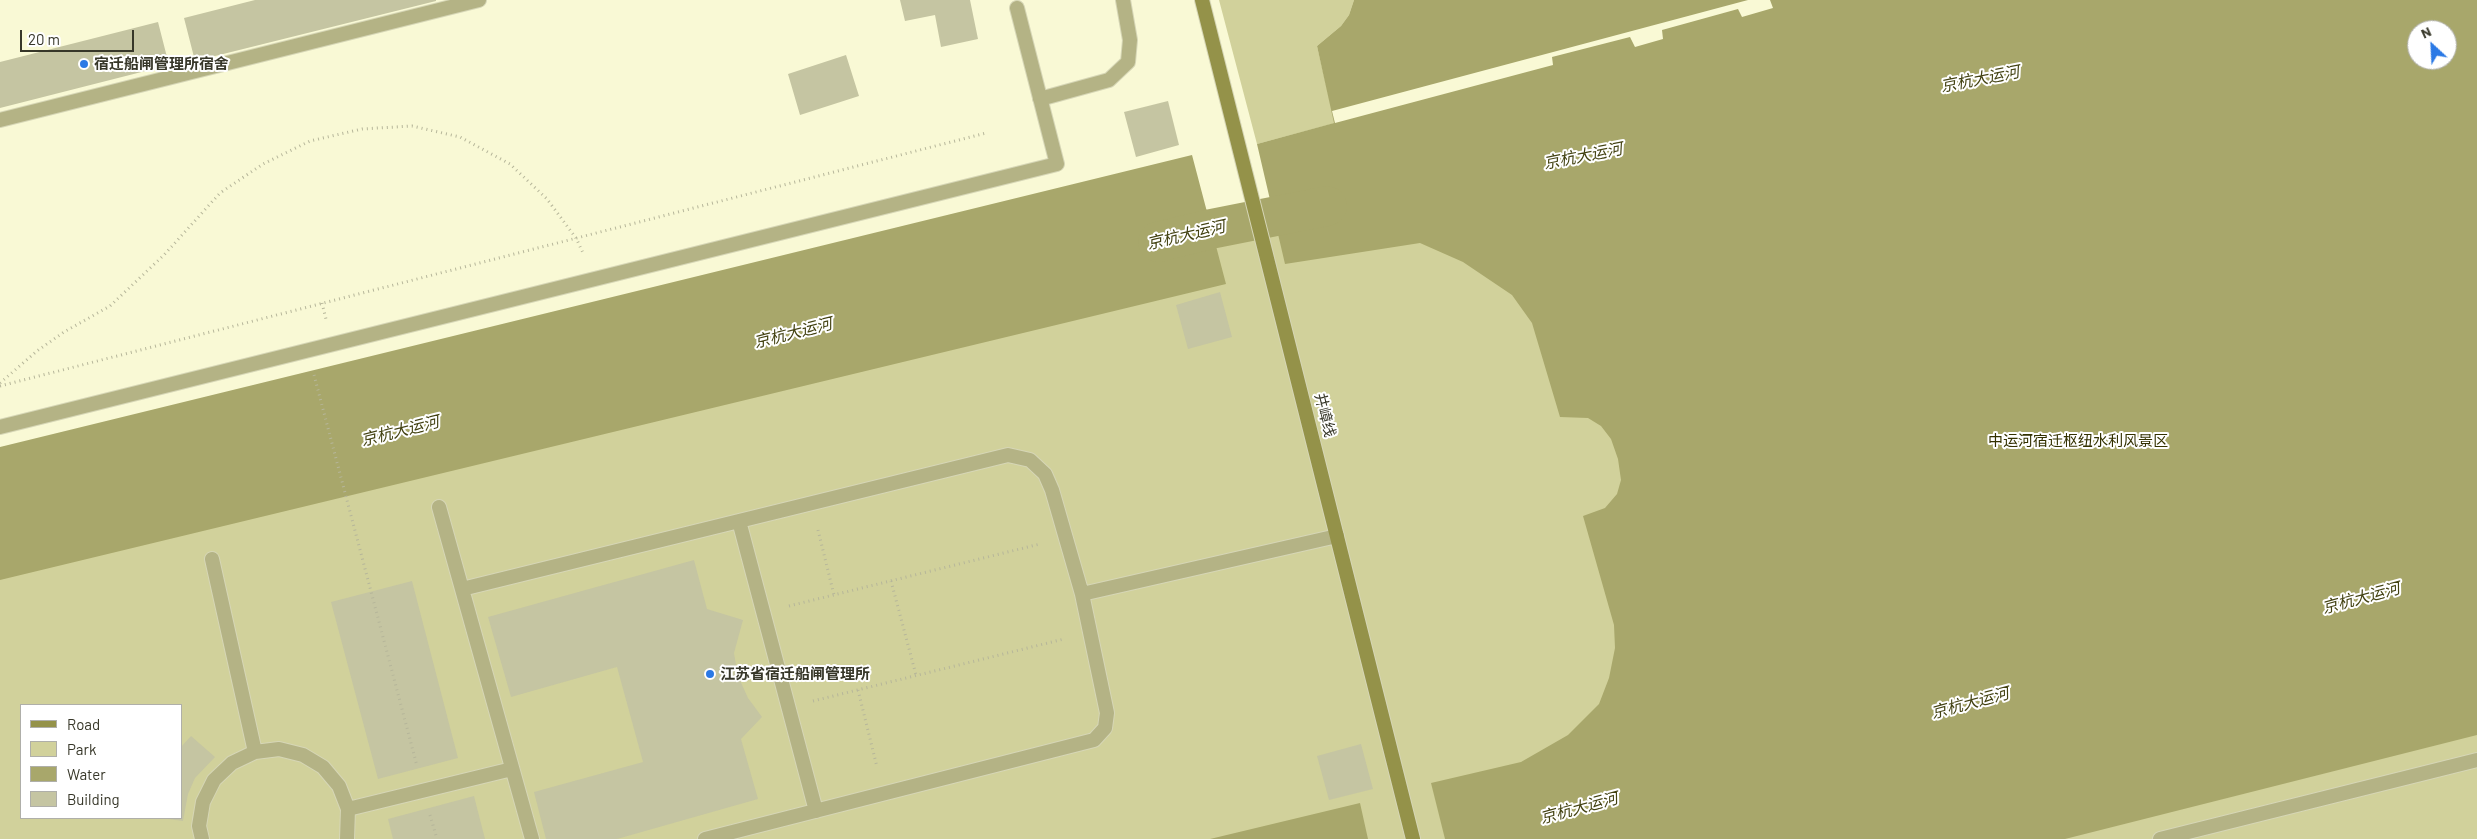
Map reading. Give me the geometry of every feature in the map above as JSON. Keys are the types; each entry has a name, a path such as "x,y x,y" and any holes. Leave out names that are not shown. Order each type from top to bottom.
{"main road":[{"name":"井嶂线","path":"1202,0 1414,839"}],"lane":[{"path":"0,120 479,0"},
{"path":"1040,99 1109,80 1128,62 1130,40 1123,0"},
{"path":"0,427 1056,164 1017,8"},
{"path":"462,589 1008,454 1030,460 1045,474 1052,490 1082,594 1107,713 1105,728 1094,740 704,839"},
{"path":"439,507 532,839"},
{"path":"740,521 816,811"},
{"path":"1082,594 1337,536"},
{"path":"212,559 255,752"},
{"path":"202,839 200,826 203,802 214,780 232,763 255,752 279,749 303,755 323,767 339,786 348,809 347,839"},
{"path":"2160,839 2477,760"},
{"path":"348,809 512,769"}],"path":[{"path":"0,384 37,351 116,301 164,255 220,193 263,164 310,141 362,129 412,126 460,137 510,164 547,199 576,238 594,279"},
{"path":"0,384 986,133"},
{"path":"312,368 437,839"},
{"path":"811,502 834,595"},
{"path":"764,612 1066,538"},
{"path":"891,581 916,675"},
{"path":"788,707 1090,632"},
{"path":"858,690 883,793"}],"green space":[{"path":"1219,0 1354,0 1349,15 1341,26 1317,46 1335,123 1257,144"},
{"name":"中运河宿迁枢纽水利风景区","path":"2214,0 2477,0 2477,839 0,839 0,534"}],"water":[{"path":"1354,0 2477,0 2477,735 2065,839 1445,839 1431,783 1521,762 1568,735 1599,704 1609,678 1615,648 1614,625 1583,516 1605,508 1617,494 1621,480 1618,459 1611,439 1601,426 1588,418 1560,417 1532,323 1512,295 1463,262 1420,243 1285,264 1257,144 1334,123 1317,46 1341,26 1349,15"},
{"path":"1192,155 1226,284 0,580 0,447"},
{"path":"1360,803 1368,839 1210,839"}],"pier":[{"path":"1748,0 1770,0 1773,8 1742,17 1738,9 1662,30 1663,39 1635,47 1630,37 1552,57 1553,65 1335,123 1332,111"}],"building":[{"name":"宿迁船闸管理所宿舍","path":"255,0 436,1 195,61 184,18"},
{"path":"900,0 970,0 978,39 941,47 935,15 905,21"},
{"name":"宿迁船闸管理所宿舍","path":"158,22 169,65 0,108 0,62"},
{"path":"846,55 859,96 800,115 788,74"},
{"path":"1168,101 1179,145 1136,157 1124,112"},
{"path":"1220,292 1232,337 1188,349 1176,305"},
{"path":"694,560 707,609 743,620 734,653 738,676 748,698 762,717 741,739 758,799 617,839 546,839 534,792 643,762 617,667 511,697 488,617"},
{"path":"412,581 458,758 378,779 331,602"},
{"path":"191,736 215,757 195,778 188,794 183,821 168,819 182,819 182,746"},
{"path":"1361,744 1373,789 1329,800 1317,756"},
{"path":"474,796 485,839 393,839 388,819"}],"waterway":[{"name":"京杭大运河","path":"1158,242 1211,229 1327,206"}],"place":[{"name":"宿迁船闸管理所宿舍","path":"84,64"},
{"name":"江苏省宿迁船闸管理所","path":"710,674"}]}
